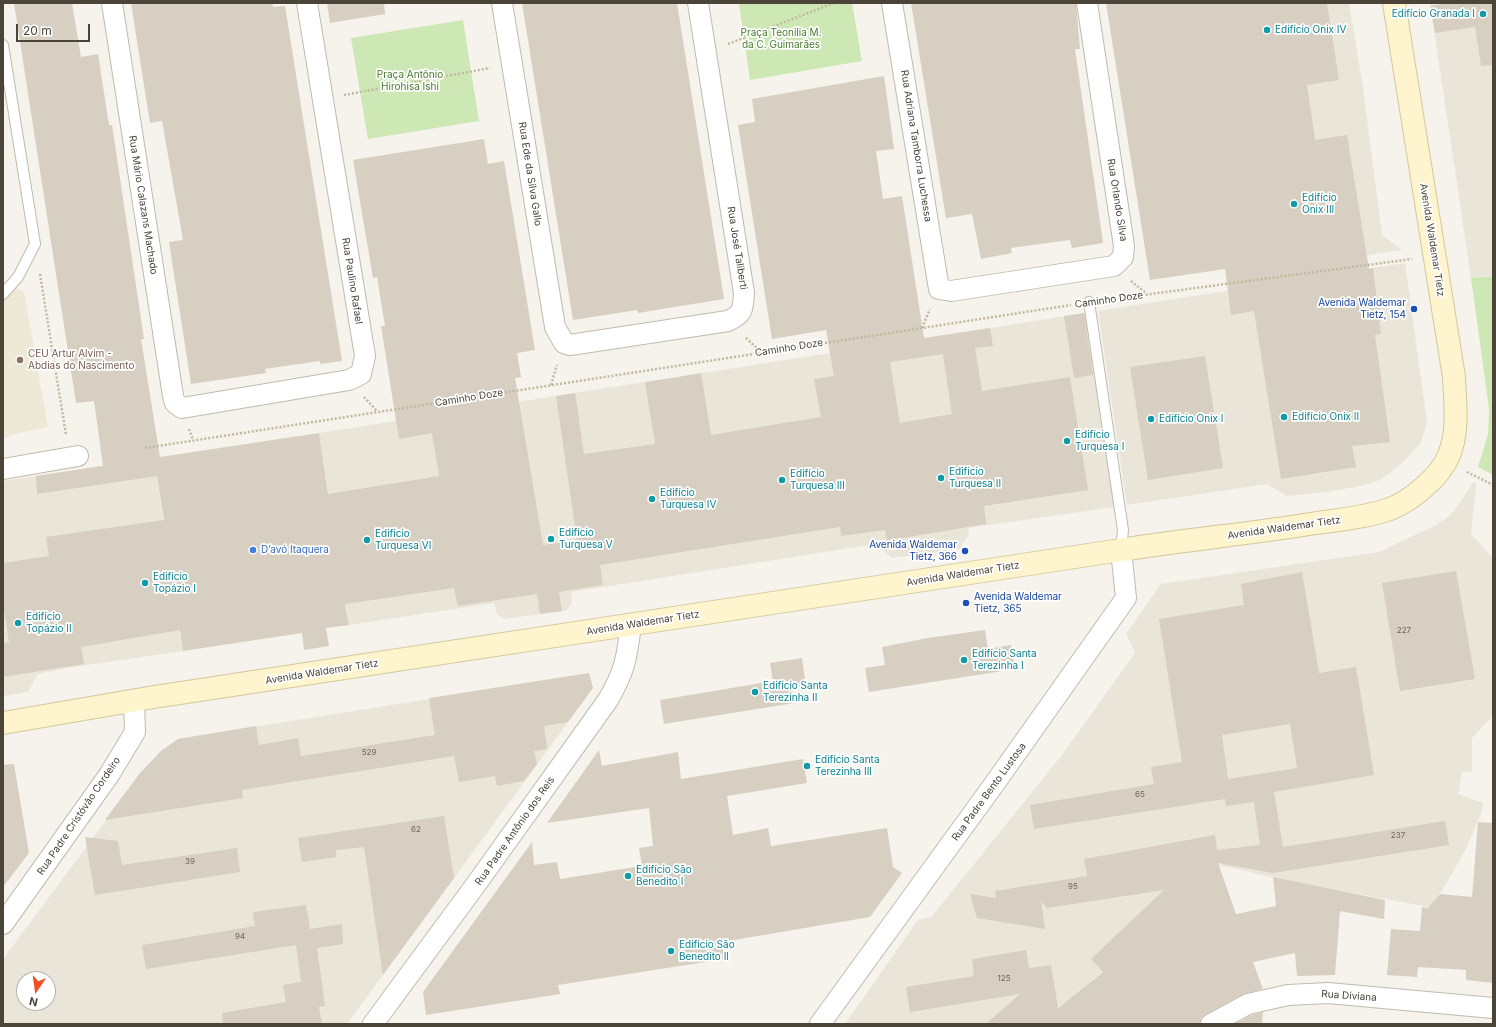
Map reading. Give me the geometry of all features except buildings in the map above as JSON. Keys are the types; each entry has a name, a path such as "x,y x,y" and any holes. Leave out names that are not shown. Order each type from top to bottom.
{"street":[{"name":"Rua Mário Calazans Machado","path":"112,3 173,396 175,403 178,406"},
{"name":"Rua Paulino Rafael","path":"178,406 186,408 349,380 360,374 365,356 307,3"},
{"name":"Rua Ede da Silva Gallo","path":"502,3 555,327 564,343"},
{"name":"Rua José Taliberti","path":"564,343 577,345 728,321 738,316 743,308 744,294 698,3"},
{"name":"Rua Adriana Tamborra Luchessa","path":"892,3 939,289"},
{"name":"Rua Orlando Silva","path":"939,289 952,291 1114,266 1123,257 1124,246 1087,3"},
{"name":"Avenida Waldemar Tietz","path":"3,723 134,701 1121,550 1259,532 1366,515 1391,508 1414,496 1435,476 1449,456 1456,433 1454,377 1394,3"},
{"path":"3,469 74,457"},
{"name":"Rua Padre Bento Lustosa","path":"820,1024 995,783 1126,598 1121,550"},
{"name":"Rua Padre Antônio dos Reis","path":"373,1024 477,883 608,700 626,664 631,625"},
{"name":"Rua Padre Cristóvão Cordeiro","path":"3,924 109,775 135,732 134,701"},
{"name":"Rua Diviana","path":"1211,1024 1248,1004 1288,995 1328,994 1493,1008"}],"lane":[{"path":"3,45 35,244 18,276 3,294"},
{"path":"1089,302 1123,530 1121,550"}],"path":[{"path":"706,53 834,3"},
{"path":"322,99 493,68"},
{"path":"35,244 74,457"},
{"name":"Caminho Doze","path":"145,448 1089,302 1434,256"},
{"path":"1444,463 1493,485"}],"shaded area":[{"path":"1184,3 1349,3 1363,88 1382,235 1402,250 1226,275"},
{"path":"1430,3 1493,3 1493,275 1471,278"},
{"path":"1405,263 1427,422 1421,443 1401,464 1380,480 1361,486 1326,492 1287,496 1267,484 1127,505 1098,311"},
{"name":"CEU Artur Alvim - Abdias do Nascimento","path":"3,280 24,292 48,427 15,434 3,439"},
{"path":"1086,313 1114,507 968,528 969,534 959,549 892,558 876,544 571,592 572,603 567,610 562,611 504,619 497,614 494,603 349,625 319,433"},
{"path":"154,458 183,651 67,668 38,674 28,692 3,696 3,481"},
{"path":"1473,482 1476,484 1471,534 1493,558 1493,716 1472,738 1472,772 1462,772 1458,794 1483,803 1482,811 1466,849 1440,894 1429,907 1288,881 1219,865 1097,976 1068,1000 1029,1024 845,1024 918,920 931,917 1062,755 1135,653 1126,634 1161,584 1379,552 1436,525 1449,516 1460,503"},
{"path":"586,674 590,677 592,683 587,684 585,699 347,1024 3,1024 3,959 142,772 161,751 178,739"}],"green space":[{"name":"Praça Teonilia M. da C. Guimarães","path":"739,3 852,3 862,61 750,80"},
{"name":"Praça Antônio Hirohisa Ishi","path":"463,20 479,121 368,139 351,38"},
{"path":"1493,276 1493,475 1478,467 1488,434 1489,409 1471,278"}],"place":[{"name":"Edifício Granada I","path":"1483,14"},
{"name":"Edifício Onix IV","path":"1267,30"},
{"name":"Edifício Onix III","path":"1294,204"},
{"name":"Avenida Waldemar Tietz, 154","path":"1414,309"},
{"name":"CEU Artur Alvim - Abdias do Nascimento","path":"20,360"},
{"name":"Edifício Onix II","path":"1284,417"},
{"name":"Edifício Onix I","path":"1151,419"},
{"name":"Edifício Turquesa I","path":"1067,441"},
{"name":"Edifício Turquesa II","path":"941,478"},
{"name":"Edifício Turquesa III","path":"782,480"},
{"name":"Edifício Turquesa IV","path":"652,499"},
{"name":"Edifício Turquesa V","path":"551,539"},
{"name":"Edifício Turquesa VI","path":"367,540"},
{"name":"D’avó Itaquera","path":"253,550"},
{"name":"Avenida Waldemar Tietz, 366","path":"965,551"},
{"name":"Edifício Topázio I","path":"145,583"},
{"name":"Avenida Waldemar Tietz, 365","path":"966,603"},
{"name":"Edifício Topázio II","path":"18,623"},
{"name":"Edifício Santa Terezinha I","path":"964,660"},
{"name":"Edifício Santa Terezinha II","path":"755,692"},
{"name":"Edifício Santa Terezinha III","path":"807,766"},
{"name":"Edifício São Benedito I","path":"628,876"},
{"name":"Edifício São Benedito II","path":"671,951"}]}
